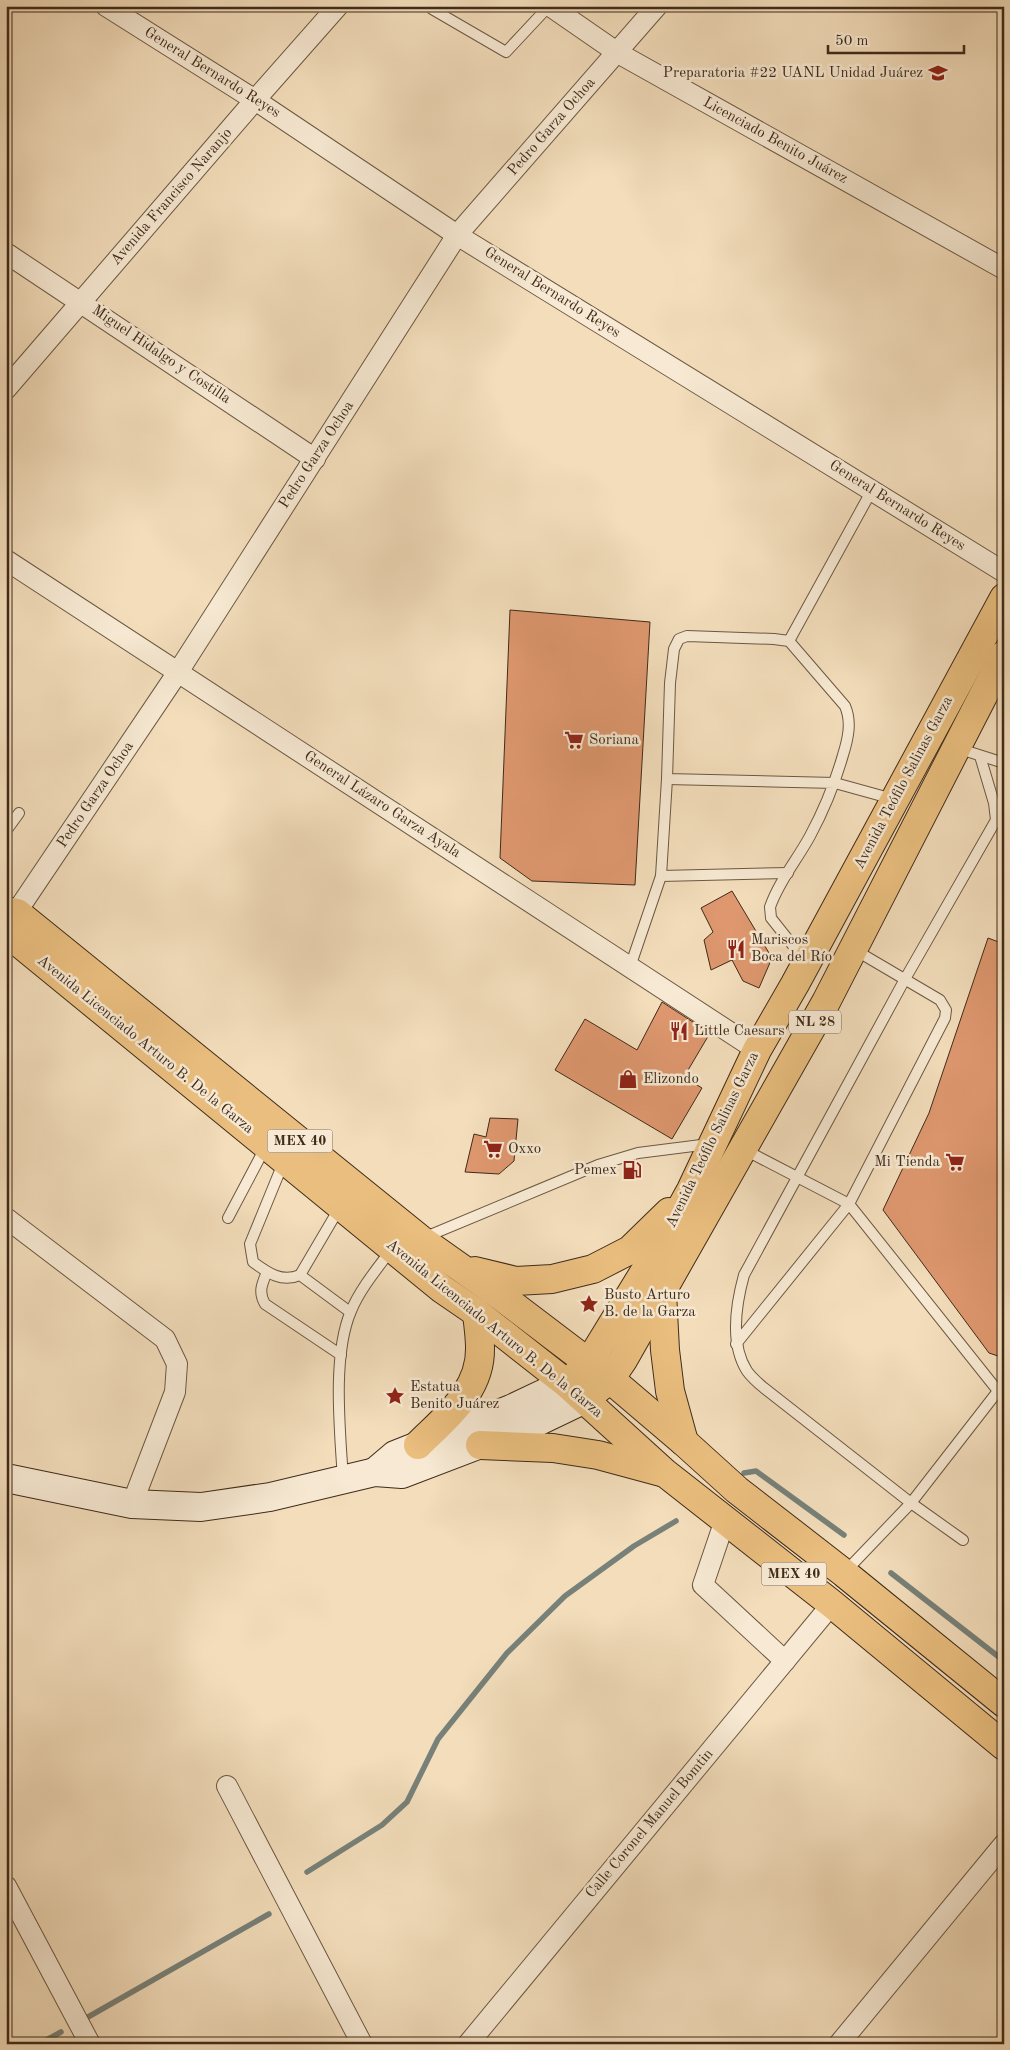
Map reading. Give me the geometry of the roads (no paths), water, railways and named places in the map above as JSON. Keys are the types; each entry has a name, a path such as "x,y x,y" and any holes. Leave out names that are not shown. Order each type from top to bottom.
{"main road":[{"name":"Avenida Teófilo Salinas Garza","path":"599,1372 659,1248 691,1190 757,1050 801,973 1004,598"},
{"name":"Avenida Teófilo Salinas Garza","path":"576,1391 599,1372 662,1292 854,950 968,752 1004,655"},
{"name":"Avenida Licenciado Arturo B. De la Garza","path":"9,921 276,1153 340,1206 406,1243 462,1269 599,1372 684,1442 737,1490 1004,1703"},
{"name":"Avenida Licenciado Arturo B. De la Garza","path":"9,921 406,1243 442,1289 576,1391 665,1473 832,1604 1004,1746"},
{"path":"801,973 826,1002"},
{"path":"462,1269 516,1281 552,1280 593,1269 630,1250 691,1190"},
{"path":"662,1292 665,1350 670,1391 684,1442"},
{"path":"418,1445 456,1408 468,1392 478,1372 480,1348 476,1313"},
{"path":"6,1478 132,1504 201,1508 270,1498 375,1472 402,1474 533,1424 576,1391"},
{"path":"375,1472 395,1455 418,1445 511,1409 576,1391"},
{"path":"480,1445 553,1448 598,1455 665,1473"},
{"path":"777,1560 844,1574 858,1627"}],"street":[{"name":"General Bernardo Reyes","path":"106,6 255,100 457,235 1004,572"},
{"name":"Avenida Francisco Naranjo","path":"6,388 338,6"},
{"name":"Licenciado Benito Juárez","path":"550,6 618,53 1004,269"},
{"name":"Pedro Garza Ochoa","path":"9,921 178,672 457,235 618,53 657,6"},
{"name":"Miguel Hidalgo y Costilla","path":"6,253 315,459"},
{"name":"General Lázaro Garza Ayala","path":"6,560 757,1050"},
{"path":"6,1218 165,1338 177,1364 175,1392 132,1504"},
{"path":"725,1520 703,1585 785,1661"},
{"name":"Calle Coronel Manuel Bomtin","path":"468,2044 832,1604"},
{"path":"227,1786 362,2044"},
{"path":"839,2044 1004,1844"},
{"path":"6,1886 90,2044"}],"lane":[{"path":"432,9 506,52 550,6"},
{"path":"789,641 872,490"},
{"path":"630,967 661,876 670,683 674,649 678,640 687,636 774,639 789,641 845,706 847,711 848,738 835,783 809,837 770,906 771,918 801,973"},
{"path":"968,752 1004,763"},
{"path":"963,1540 911,1503 764,1388 749,1374 743,1364 736,1344 739,1294 744,1275 905,980 996,820 994,803 968,752"},
{"path":"667,779 835,783 895,799"},
{"path":"6,831 18,813"},
{"path":"661,876 788,873"},
{"path":"736,1344 849,1204 945,1018 946,1010 940,1000 854,950"},
{"path":"344,1480 340,1431 343,1337 350,1312 361,1293 406,1243 598,1165 638,1153 713,1144"},
{"path":"744,1149 849,1204 1001,1392 911,1503 844,1574"},
{"path":"228,1218 276,1153"},
{"path":"276,1153 250,1244 250,1252 254,1262 267,1272 283,1279 291,1279 300,1275 340,1206"},
{"path":"267,1272 261,1287 261,1296 265,1304 341,1355"},
{"path":"300,1275 350,1312"}],"waterway":[{"path":"744,1473 756,1471 844,1535"},
{"path":"307,1872 382,1825 407,1802 438,1739 507,1653 565,1596 634,1546 676,1521"},
{"path":"891,1573 1004,1661"},
{"path":"88,2017 269,1914"},
{"path":"39,2044 61,2032"}],"place":[{"name":"Preparatoria #22 UANL Unidad Juárez","path":"938,73"},
{"name":"Soriana","path":"574,740"},
{"name":"Mariscos Boca del Río","path":"736,949"},
{"name":"Little Caesars","path":"679,1031"},
{"name":"Elizondo","path":"628,1079"},
{"name":"Oxxo","path":"493,1149"},
{"name":"Mi Tienda","path":"955,1162"},
{"name":"Pemex","path":"632,1170"},
{"name":"Busto Arturo B. de la Garza","path":"589,1304"},
{"name":"Estatua Benito Juárez","path":"395,1396"}]}
